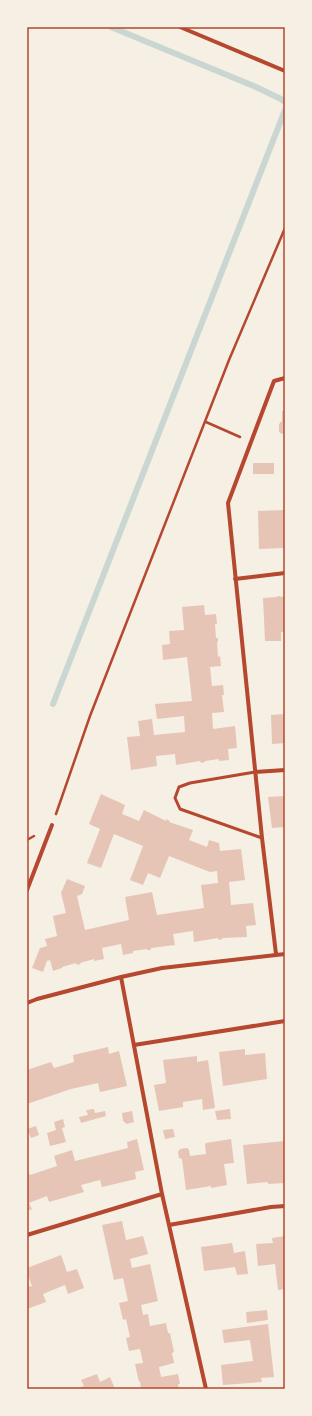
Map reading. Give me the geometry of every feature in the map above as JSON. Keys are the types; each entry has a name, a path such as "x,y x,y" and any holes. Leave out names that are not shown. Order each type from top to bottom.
{"street":[{"path":"180,27 285,71"},
{"path":"276,954 262,838 228,503 274,381 285,378"},
{"path":"235,579 285,573"},
{"path":"255,772 285,770"},
{"path":"27,890 52,825"},
{"path":"27,1003 121,977 162,968 285,954"},
{"path":"121,977 162,1194 206,1389"},
{"path":"134,1045 285,1021"},
{"path":"27,1235 162,1194"},
{"path":"169,1225 271,1207 285,1206"}],"lane":[{"path":"255,772 190,783 180,787 175,798 180,809 262,838"}],"path":[{"path":"52,825 90,716 229,360 285,228"},
{"path":"206,422 252,441"}],"building":[{"path":"282,411 285,411 285,434 279,432 279,424 282,421"},
{"path":"253,463 274,463 274,474 253,474"},
{"path":"285,510 285,548 259,549 258,511"},
{"path":"277,596 285,597 285,632 281,632 281,641 265,641 263,598"},
{"path":"204,605 205,615 216,614 217,624 215,624 216,638 218,638 218,657 220,656 221,666 210,667 212,686 223,685 224,695 222,695 224,712 212,713 213,729 235,726 237,748 228,749 229,760 219,761 219,759 201,763 200,761 176,765 175,754 156,756 157,766 131,770 127,737 140,736 138,721 152,719 154,735 185,732 184,716 157,719 155,704 192,701 187,657 163,660 162,645 170,644 169,631 184,630 182,607"},
{"path":"285,714 285,743 272,744 271,715"},
{"path":"101,794 125,805 122,814 139,821 144,810 166,821 166,819 170,821 169,822 193,830 189,840 207,847 209,840 219,843 220,851 241,849 245,880 229,882 231,905 253,903 256,925 246,926 247,937 222,938 223,939 219,940 218,938 194,942 193,931 173,934 175,945 151,948 151,950 147,949 133,951 133,953 123,955 121,944 102,948 104,959 94,961 94,959 77,965 76,963 53,971 50,960 47,961 43,972 32,968 40,948 47,946 45,939 57,936 53,916 66,913 61,893 67,879 85,886 82,894 77,896 85,930 129,920 125,897 152,892 157,915 204,908 201,885 218,883 217,871 210,872 169,856 160,878 148,873 143,885 130,880 143,846 114,834 101,868 87,863 100,829 89,824"},
{"path":"285,796 285,827 272,828 268,797"},
{"path":"108,1047 109,1054 119,1051 127,1086 100,1092 98,1083 71,1089 27,1104 27,1070 51,1062 54,1068 74,1062 73,1055"},
{"path":"245,1049 245,1055 265,1053 267,1079 223,1086 219,1052"},
{"path":"197,1056 197,1062 208,1060 215,1108 203,1110 202,1099 183,1102 183,1107 159,1111 154,1085 166,1083 163,1060"},
{"path":"94,1109 95,1113 105,1111 106,1116 81,1123 79,1117 88,1115 86,1110"},
{"path":"230,1109 231,1119 217,1120 215,1111"},
{"path":"132,1111 134,1122 127,1124 123,1121 122,1113"},
{"path":"63,1119 65,1127 62,1128 66,1142 50,1146 47,1133 56,1130 54,1122"},
{"path":"36,1126 39,1135 31,1138 27,1129"},
{"path":"173,1129 175,1137 165,1139 163,1130"},
{"path":"137,1139 144,1170 135,1172 136,1179 102,1187 100,1180 81,1185 84,1192 49,1202 47,1196 29,1203 32,1209 27,1211 27,1169 30,1175 57,1166 54,1156 72,1150 75,1161 128,1148 127,1142"},
{"path":"231,1139 234,1163 224,1164 227,1185 186,1190 182,1159 179,1158 178,1152 180,1149 187,1148 190,1156 206,1154 206,1143"},
{"path":"285,1141 285,1183 268,1184 268,1182 247,1184 243,1145"},
{"path":"122,1221 126,1240 143,1236 148,1254 130,1259 132,1268 150,1264 158,1301 141,1305 143,1315 148,1314 150,1326 166,1323 174,1352 172,1353 174,1363 159,1367 161,1377 178,1374 180,1384 178,1384 179,1389 141,1389 135,1364 143,1363 140,1349 129,1351 126,1338 130,1337 126,1319 123,1320 119,1303 128,1301 123,1278 114,1280 102,1225"},
{"path":"285,1236 285,1289 278,1290 275,1264 258,1266 256,1244 273,1243 272,1238"},
{"path":"232,1243 234,1253 245,1251 248,1274 237,1275 235,1267 204,1271 201,1247"},
{"path":"61,1255 67,1272 77,1269 84,1288 68,1294 65,1285 43,1294 46,1302 27,1309 27,1287 32,1286 27,1273 27,1268"},
{"path":"267,1310 268,1320 247,1323 246,1312"},
{"path":"268,1324 274,1377 261,1378 262,1382 223,1385 221,1365 253,1361 250,1340 224,1343 222,1330"},
{"path":"97,1374 100,1382 110,1377 115,1389 77,1389 84,1386 81,1380"}],"waterway":[{"path":"111,27 256,87 285,102"},
{"path":"53,704 285,110"}]}
